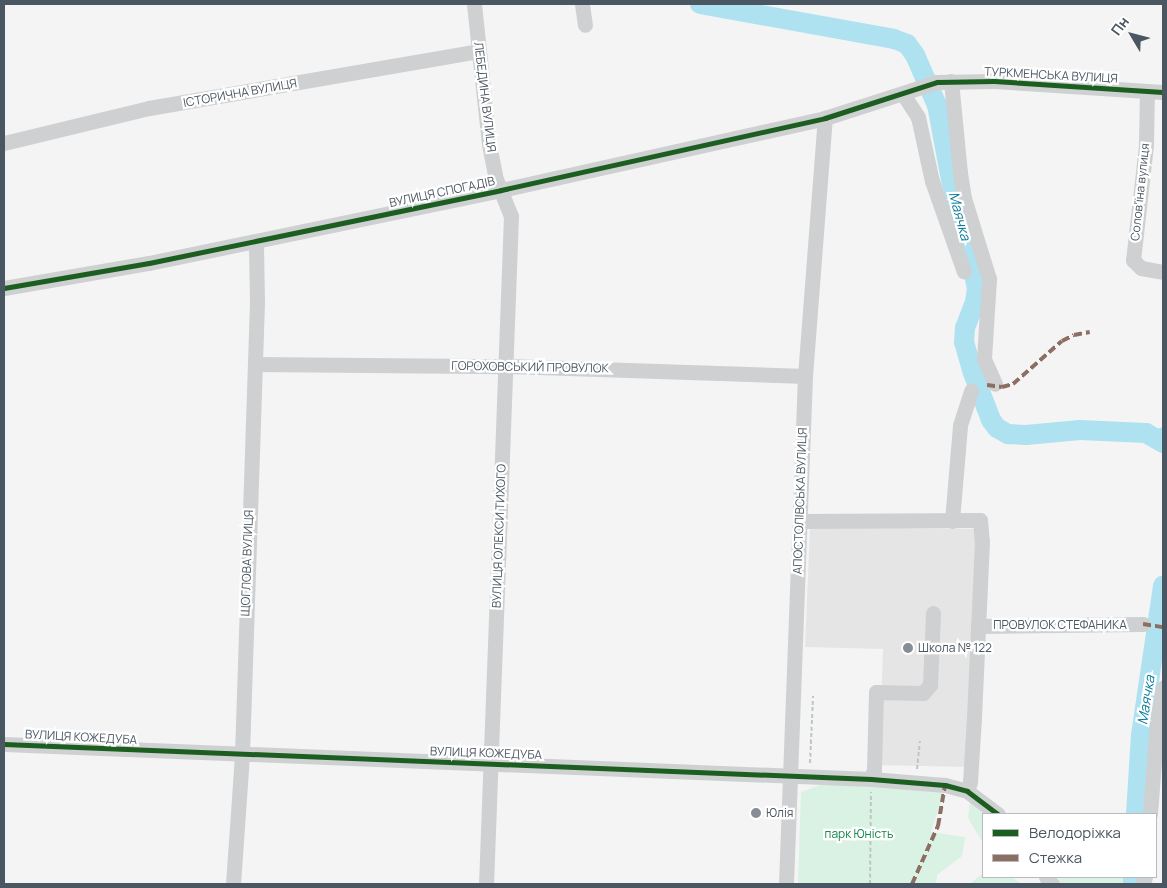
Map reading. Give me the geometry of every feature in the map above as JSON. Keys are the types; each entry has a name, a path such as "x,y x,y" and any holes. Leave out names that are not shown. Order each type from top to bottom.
{"street":[{"name":"ЛЕБЕДИНА ВУЛИЦЯ","path":"474,4 489,144 496,179 501,190"},
{"path":"582,4 585,24"},
{"name":"ІСТОРИЧНА ВУЛИЦЯ","path":"4,143 149,108 478,51"},
{"path":"944,81 963,190 989,279 984,359 995,384"},
{"name":"ТУРКМЕНСЬКА ВУЛИЦЯ","path":"920,87 944,81 994,81 1163,92"},
{"name":"ВУЛИЦЯ СПОГАДІВ","path":"4,288 256,242 501,190 825,118 882,101 920,87"},
{"name":"Соловʼїна вулиця","path":"1146,91 1146,144 1133,260 1141,268 1163,272"},
{"path":"903,94 918,117 932,181 964,272"},
{"name":"АПОСТОЛІВСЬКА ВУЛИЦЯ","path":"786,884 805,376 825,118"},
{"name":"ВУЛИЦЯ ОЛЕКСИ ТИХОГО","path":"486,884 511,216 501,190"},
{"name":"ЩОГЛОВА ВУЛИЦЯ","path":"233,884 242,754 255,364 256,242"},
{"name":"ГОРОХОВСЬКИЙ ПРОВУЛОК","path":"255,364 505,366 805,376"},
{"path":"952,521 960,426 971,391"},
{"name":"ПРОВУЛОК СТЕФАНИКА","path":"800,521 980,520 982,542 970,782 966,791"},
{"path":"870,779 874,769 876,692 923,693 930,685 933,613"},
{"name":"ПРОВУЛОК СТЕФАНИКА","path":"978,626 1143,624"},
{"path":"1150,813 1157,722 1163,688"},
{"name":"ВУЛИЦЯ КОЖЕДУБА","path":"4,744 490,763 808,778 870,779 945,785 966,791"},
{"path":"966,791 997,813"}],"path":[{"path":"808,778 814,696"},
{"path":"917,769 920,742"},
{"path":"870,779 870,884"}],"shaded area":[{"name":"Школа № 122","path":"810,527 977,529 967,767 879,765 883,649 805,647"}],"green space":[{"name":"парк Юність","path":"826,783 945,790 931,832 965,837 962,856 937,875 936,884 798,884 801,792"},
{"path":"970,801 989,813 982,813 982,841 968,818"},
{"path":"982,874 982,878 1014,878 1020,884 970,884"},
{"path":"1059,878 1126,878 1126,884 1059,884"}],"waterway":[{"name":"Маячка","path":"700,4 894,39 907,44 915,55 937,105 951,180 970,253 977,289 975,302 965,328 964,342 973,373 991,420 997,428 1008,434 1026,435 1080,430 1146,433 1163,443"},
{"path":"1146,433 1163,428"},
{"name":"Маячка","path":"1136,813 1141,735 1163,586"},
{"name":"Маячка","path":"1133,878 1133,884"}],"marked path":[{"path":"987,385 1002,387 1013,384 1062,341 1074,335 1090,332"},
{"path":"1143,624 1163,627"},
{"path":"912,884 938,826 945,785"}],"cycle path":[{"path":"4,288 149,263 501,190 825,118 937,82 994,81 1163,92"},
{"path":"4,744 871,779 945,785 967,791 997,813"}],"place":[{"name":"Школа № 122","path":"908,648"},
{"name":"Юлія","path":"756,813"}]}
